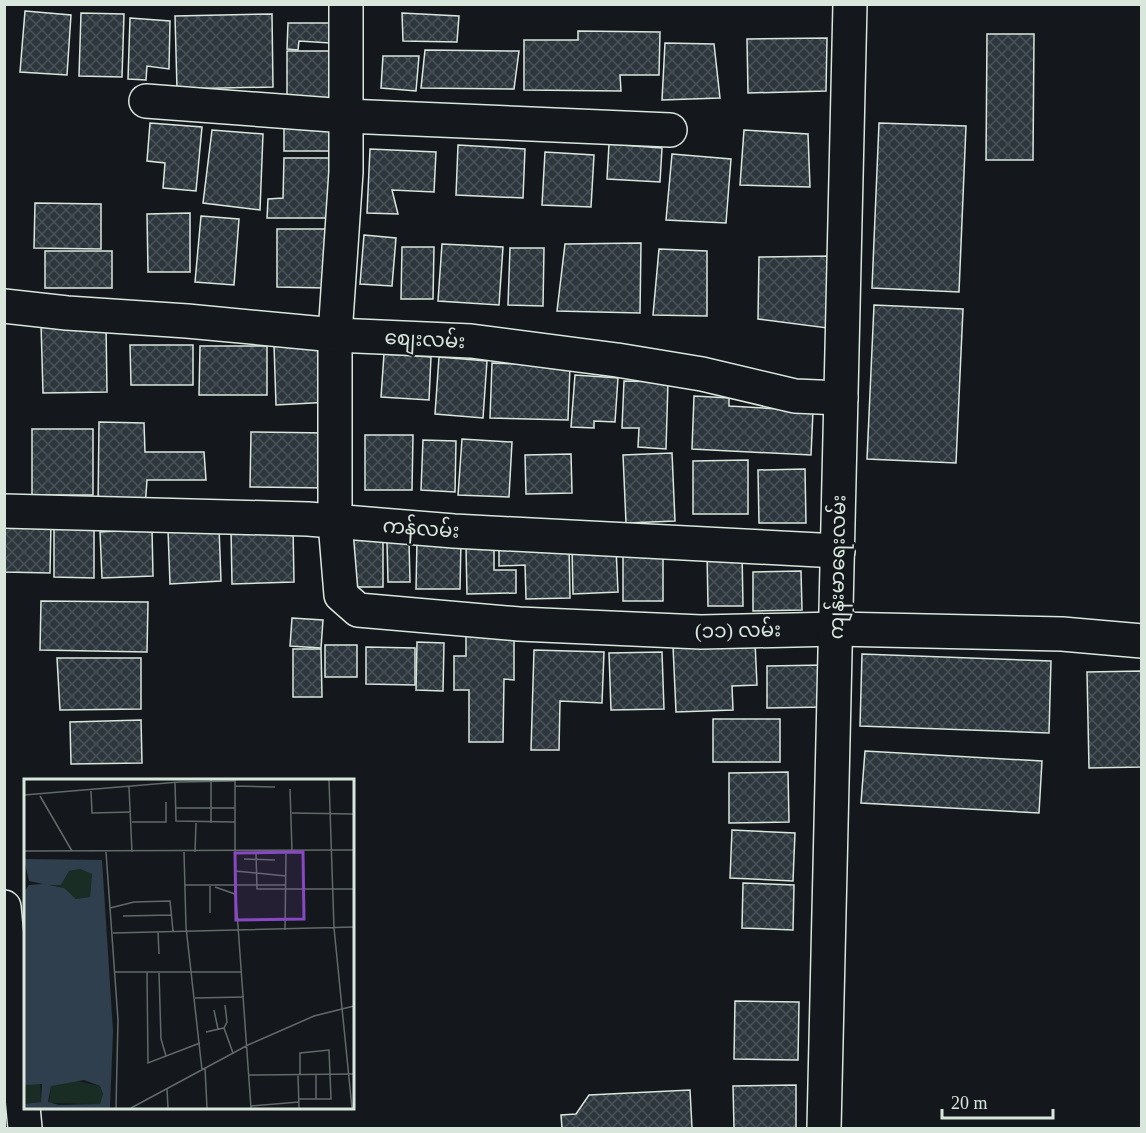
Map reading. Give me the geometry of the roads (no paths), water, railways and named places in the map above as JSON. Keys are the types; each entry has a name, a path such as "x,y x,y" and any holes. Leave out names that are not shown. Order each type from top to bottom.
{"street":[{"path":"334,522 335,335 346,172 346,4"},
{"name":"ကျန်းမာရေးလမ်း","path":"824,1128 850,4"},
{"path":"146,101 346,116 670,129"},
{"name":"စျေးလမ်း","path":"4,306 335,335 471,341 617,360 702,374 795,396 841,398"},
{"name":"ကန်လမ်း","path":"4,511 308,519 454,531 838,551"},
{"name":"(၁၁) လမ်း","path":"334,522 341,595 358,610 519,624 701,632 836,629 1062,634 1142,641"},
{"path":"4,907 25,1128"}]}
